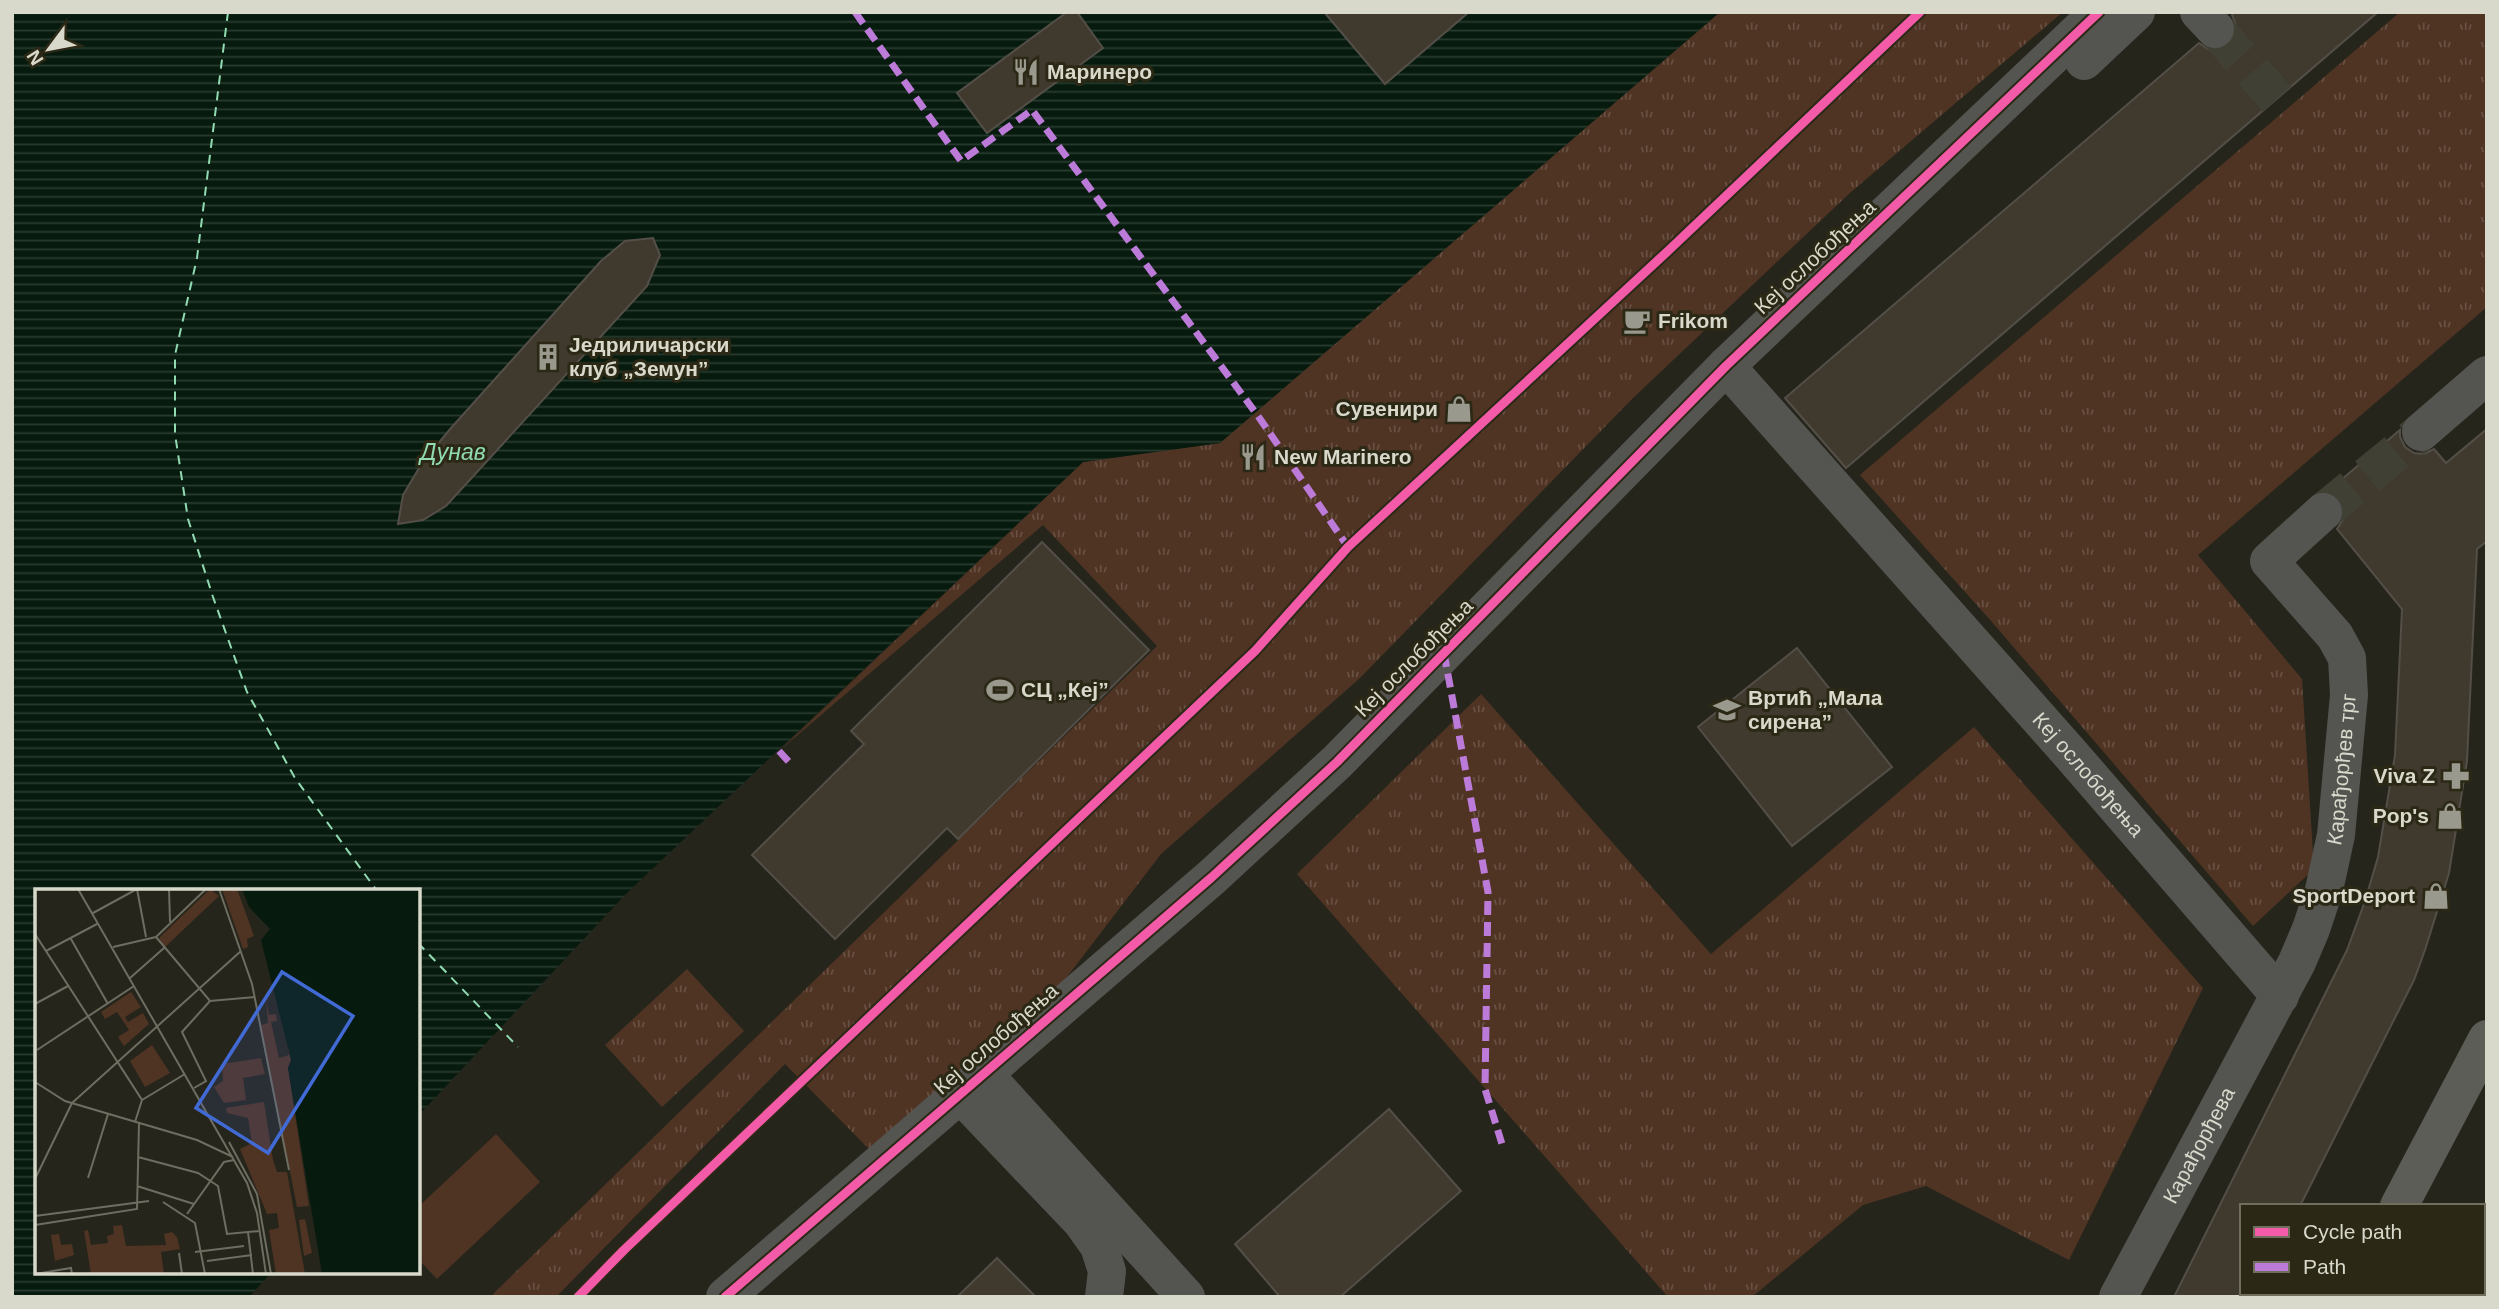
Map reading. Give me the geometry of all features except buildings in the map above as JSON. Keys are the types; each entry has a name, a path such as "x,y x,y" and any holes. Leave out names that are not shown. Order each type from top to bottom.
{"main road":[{"path":"2400,1204 2487,1039"}],"street":[{"name":"Кеј ослобођења","path":"724,1297 1212,877 1336,762 1734,374 2099,12"},
{"path":"1734,374 2136,12"},
{"name":"Кеј ослобођења","path":"1734,374 2059,741 2280,996"},
{"path":"2421,432 2487,375"},
{"name":"Карађорђев трг","path":"2280,996 2311,929 2324,890 2336,835 2349,676 2347,658 2335,636 2269,561 2323,512"},
{"name":"Карађорђева","path":"2118,1297 2280,996"},
{"name":"Кеј ослобођења","path":"972,1083 1186,1297"},
{"path":"972,1083 1099,1246 1107,1271 1104,1297"}],"green space":[{"path":"1720,12 2063,12 1851,192 1632,399 1360,678 1161,854 1057,990 870,1150 785,1064 556,1297 495,1297 493,1294 1157,646 1043,525 779,751 1083,462 1220,443"},
{"path":"2400,12 2487,12 2487,307 2198,555 2302,679 2314,869 2253,926 1992,622 1860,475"},
{"path":"1481,694 1711,954 1974,727 2203,988 2069,1260 1926,1186 1863,1205 1752,1297 1668,1297 1297,874"},
{"path":"687,969 744,1031 662,1107 605,1045"},
{"path":"496,1134 540,1182 437,1279 420,1261 420,1205"}],"water":[{"name":"Дунав","path":"12,12 1720,12 1220,443 1083,462 627,893 420,1114 420,889 35,889 35,1274 270,1274 249,1297 12,1297"}],"ferry route":[{"path":"228,12 197,258 175,355 175,434 188,519 247,692 295,778 376,889"},
{"path":"420,945 518,1047"}],"tunnel":[{"path":"2215,29 2277,99"},
{"path":"2323,512 2421,432"}],"marked path":[{"path":"855,12 961,161 1032,110 1258,416 1348,547"},
{"path":"1444,653 1488,892 1485,1089 1502,1144"},
{"path":"779,751 791,764"}],"cycle path":[{"path":"578,1297 624,1250 1255,651 1348,547 1669,250 1920,12"},
{"path":"725,1297 1212,877 1337,762 1726,366 2099,12"}],"place":[{"name":"Маринеро","path":"1026,72"},
{"name":"Frikom","path":"1637,321"},
{"name":"Једриличарски клуб „Земун”","path":"548,357"},
{"name":"Сувенири","path":"1459,409"},
{"name":"New Marinero","path":"1253,457"},
{"name":"СЦ „Кеј”","path":"1000,690"},
{"name":"Вртић „Мала сирена”","path":"1727,710"},
{"name":"Viva Z","path":"2456,776"},
{"name":"Pop's","path":"2450,816"},
{"name":"SportDeport","path":"2436,896"}]}
